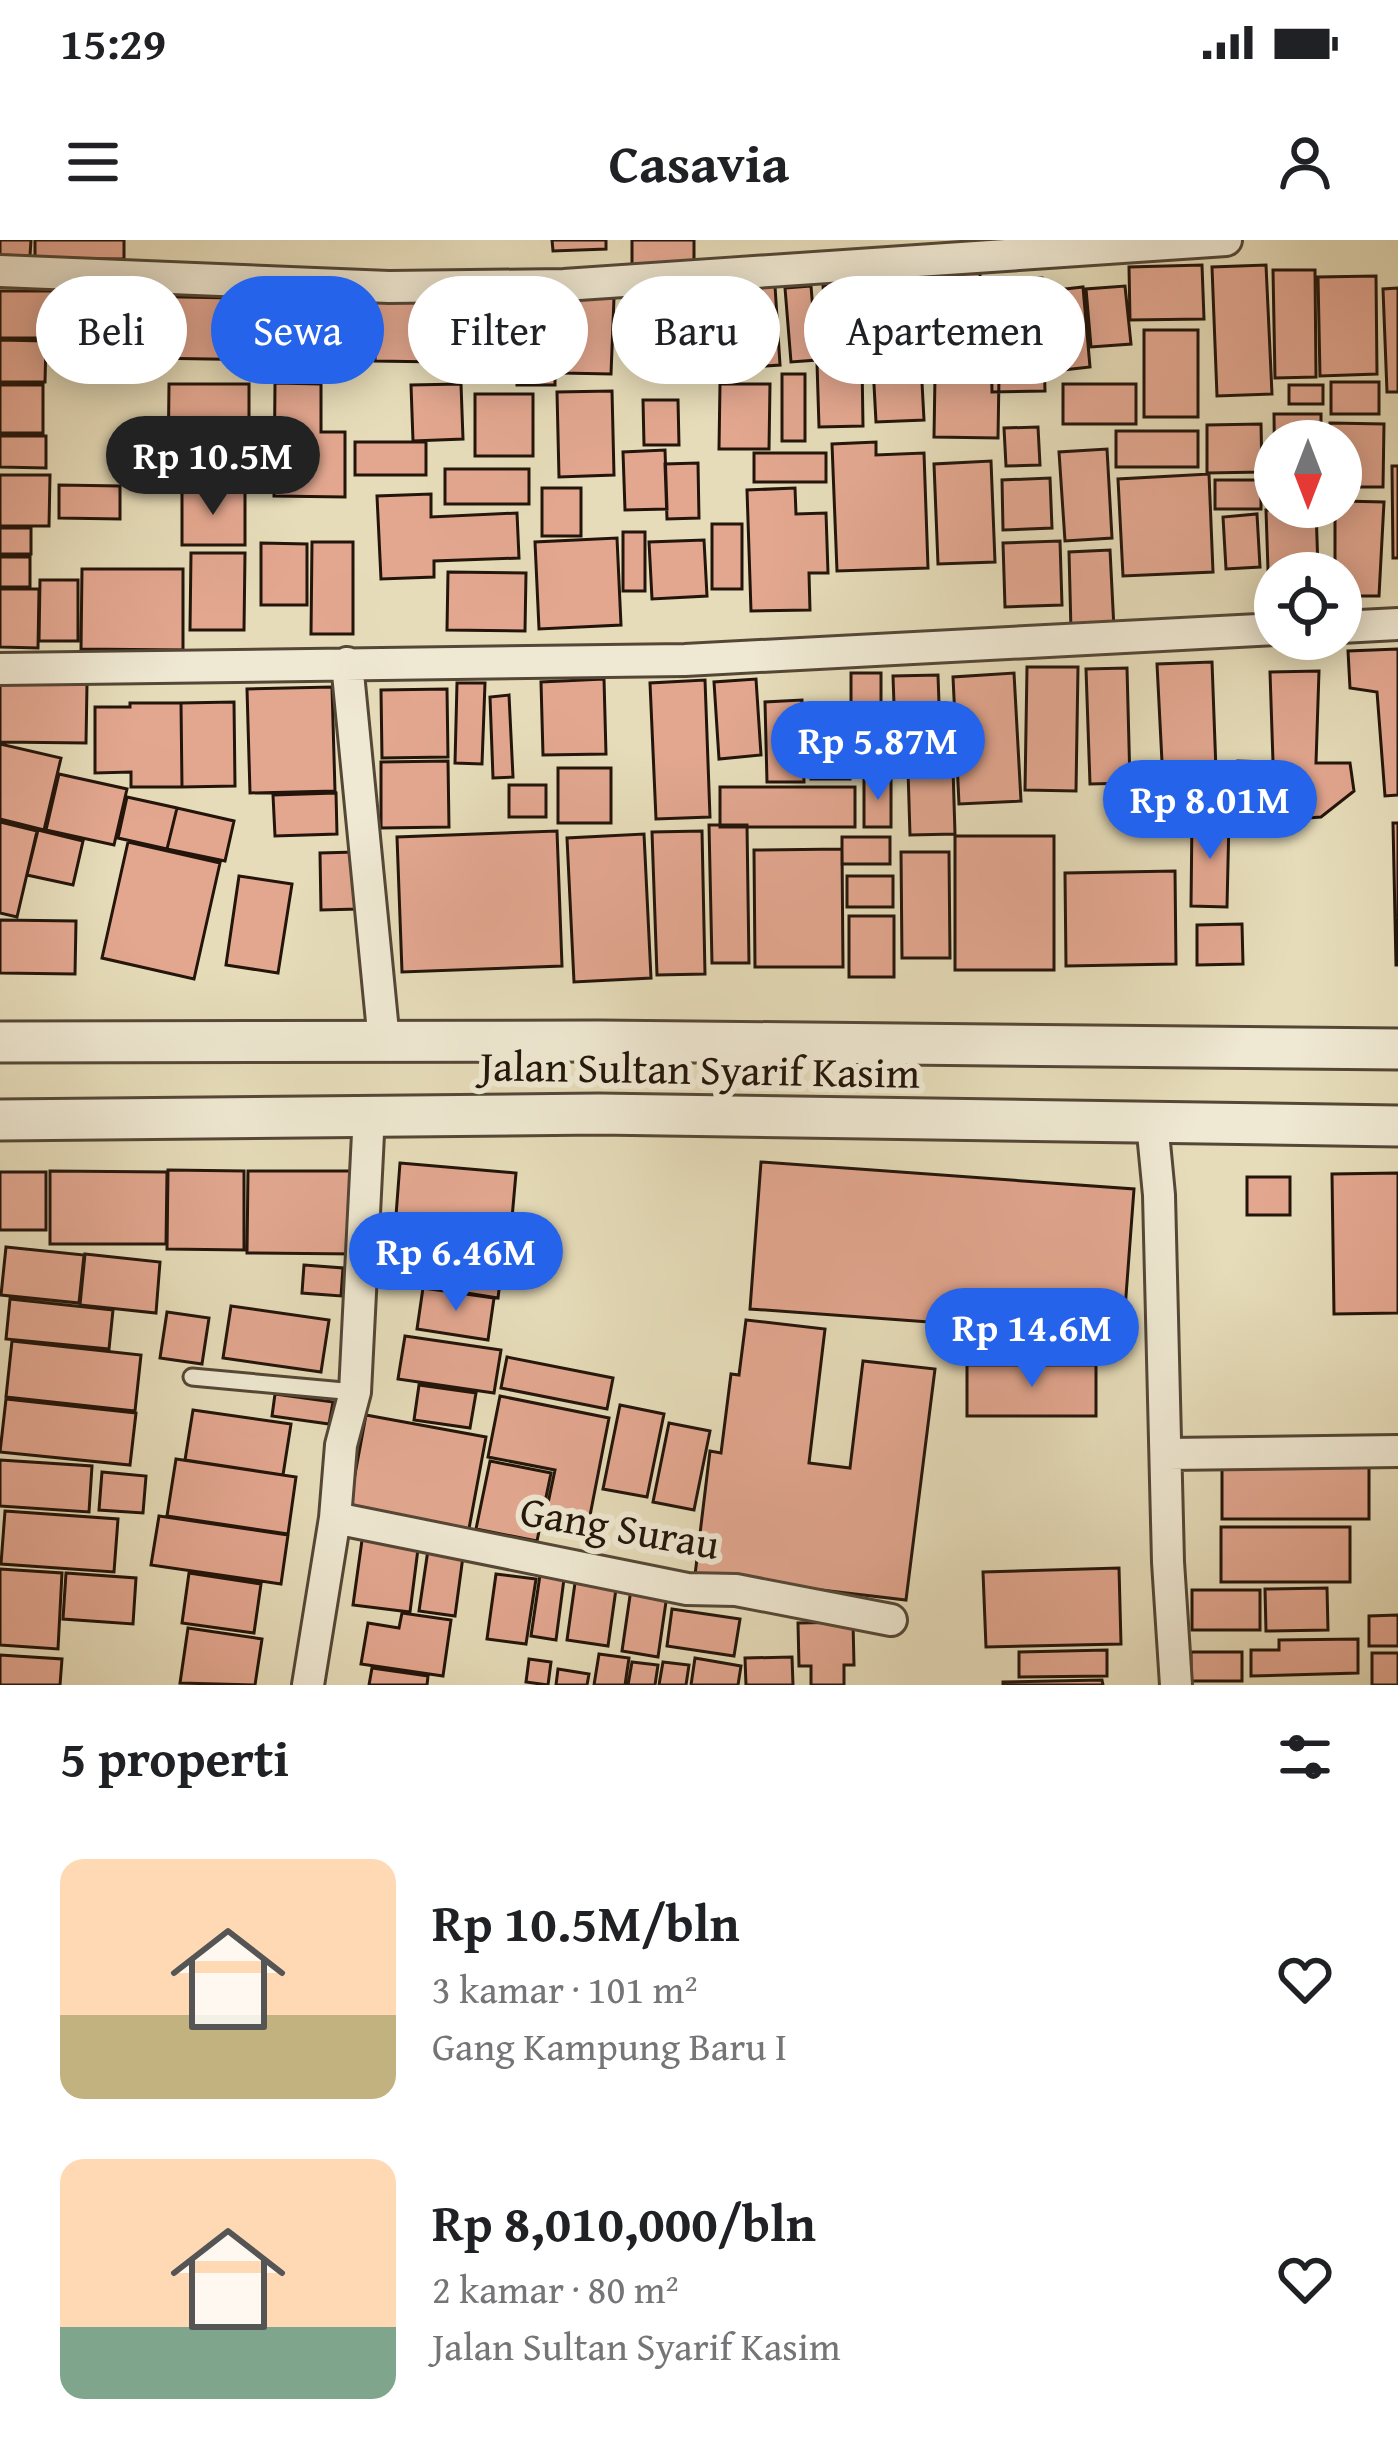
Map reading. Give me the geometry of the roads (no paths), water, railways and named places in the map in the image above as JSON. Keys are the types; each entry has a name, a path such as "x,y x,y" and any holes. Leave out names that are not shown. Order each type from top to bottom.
{"street":[{"path":"0,271 388,287 564,285 1226,240"},
{"path":"1362,626 1398,625"},
{"path":"0,669 685,660 1254,630"},
{"path":"347,663 384,1042"},
{"name":"Jalan Sultan Syarif Kasim","path":"0,1042 1398,1048"},
{"path":"308,1685 335,1518 341,1444 355,1392 369,1114"},
{"name":"Jalan Sultan Syarif Kasim","path":"0,1120 369,1114 1398,1126"},
{"path":"1152,1122 1159,1195 1176,1685"},
{"path":"1167,1454 1398,1451"},
{"name":"Gang Surau","path":"335,1518 687,1588 736,1590 891,1620"}],"lane":[{"path":"192,1377 355,1392"}]}
